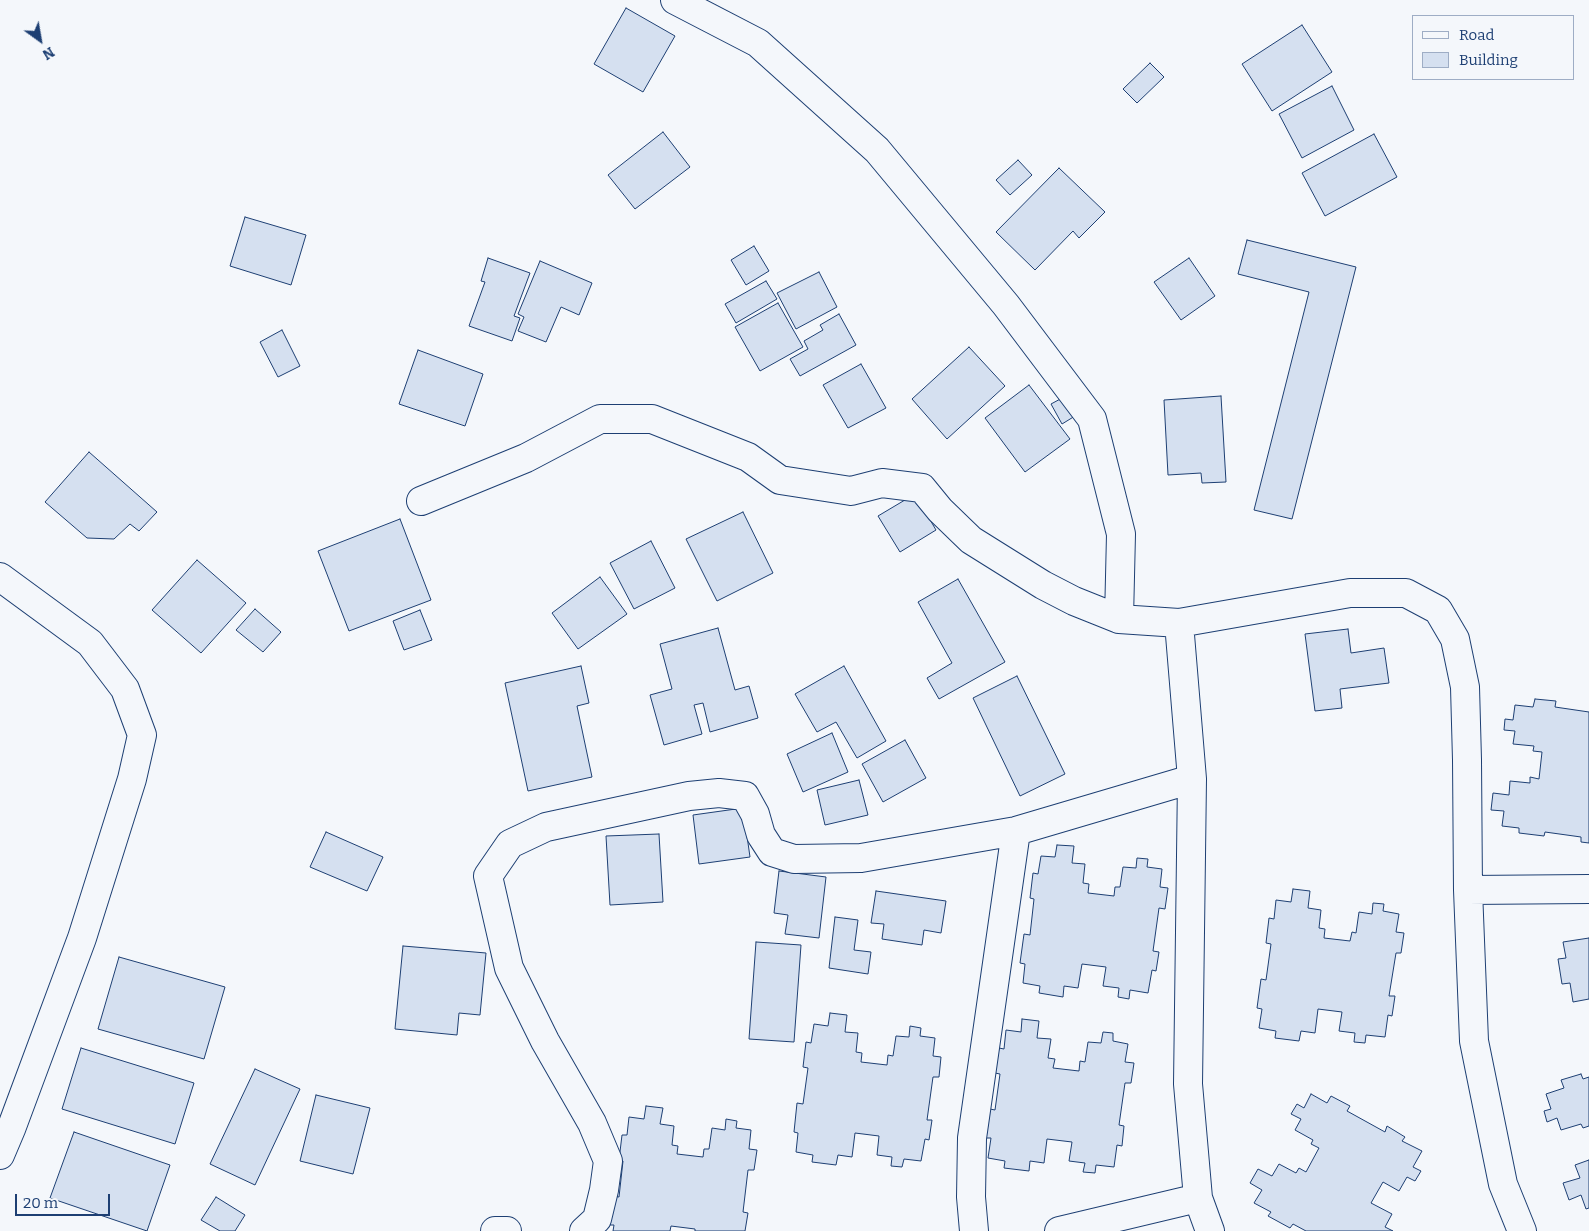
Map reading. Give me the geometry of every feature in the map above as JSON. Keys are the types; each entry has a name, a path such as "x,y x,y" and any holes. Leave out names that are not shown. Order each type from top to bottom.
{"street":[{"path":"675,0 758,43 877,150 1006,305 1092,419 1121,534 1119,619"},
{"path":"422,501 526,458 600,419 652,419 748,457 780,480 851,490 882,483 922,488 940,510 971,540 1043,586 1119,619 1179,623 1350,593 1406,593 1438,610 1455,639 1465,687 1468,778 1468,890 1474,1041 1503,1184 1522,1231"},
{"path":"0,576 90,643 125,689 142,735 132,779 82,938 0,1155"},
{"path":"1179,623 1192,779 1188,1084 1198,1198 1210,1231"},
{"path":"584,1231 597,1220 608,1161 592,1123 545,1041 509,968 488,876 510,844 546,827 689,796 719,793 745,796 755,814 761,835 772,852 794,859 861,858 1016,831 1192,779"},
{"path":"974,1231 971,1198 972,1138 1016,831"},
{"path":"1468,890 1589,889"},
{"path":"1059,1231 1198,1198"},
{"path":"495,1231 506,1231"}],"building":[{"path":"626,8 675,36 643,92 594,64"},
{"path":"1302,25 1332,72 1272,111 1242,64"},
{"path":"1150,63 1164,77 1137,103 1123,89"},
{"path":"1332,86 1354,130 1302,158 1279,114"},
{"path":"663,132 690,167 635,209 608,175"},
{"path":"1374,134 1397,177 1325,216 1302,173"},
{"path":"1018,160 1032,175 1010,195 996,180"},
{"path":"1059,168 1105,212 1079,238 1073,231 1035,270 996,232"},
{"path":"245,217 306,235 291,285 230,266"},
{"path":"1247,240 1356,267 1292,519 1254,510 1309,292 1238,274"},
{"path":"754,246 769,271 746,285 731,260"},
{"path":"488,258 530,273 514,316 520,318 512,341 469,326 485,282 481,281"},
{"path":"1189,258 1215,296 1181,320 1154,282"},
{"path":"540,261 592,283 579,315 561,307 546,342 518,331 524,317 518,314"},
{"path":"819,272 837,307 796,329 777,293"},
{"path":"766,281 777,299 736,323 725,304"},
{"path":"778,303 803,347 760,371 735,327"},
{"path":"839,314 856,345 800,376 790,359 808,349 804,341 823,330 820,325"},
{"path":"282,330 300,366 278,377 260,342"},
{"path":"969,347 1005,386 947,439 912,399"},
{"path":"418,350 483,374 465,426 399,404"},
{"path":"861,364 886,408 848,428 823,385"},
{"path":"1029,385 1070,439 1025,472 985,418"},
{"path":"1221,396 1226,482 1202,483 1201,473 1168,475 1164,400"},
{"path":"1064,397 1075,416 1062,424 1051,404"},
{"path":"89,452 157,512 139,531 130,524 114,539 87,538 45,502"},
{"path":"915,494 936,530 900,552 878,516"},
{"path":"743,512 773,573 717,601 686,539"},
{"path":"400,519 431,600 349,631 318,551"},
{"path":"651,541 675,588 634,609 610,563"},
{"path":"197,560 246,603 201,653 152,610"},
{"path":"600,577 627,614 578,649 552,613"},
{"path":"958,579 1005,662 939,699 927,678 952,663 918,602"},
{"path":"255,609 281,632 263,652 236,630"},
{"path":"420,610 432,640 404,650 393,621"},
{"path":"718,628 735,690 749,686 758,718 710,732 703,703 694,705 702,734 664,745 650,695 672,689 660,644"},
{"path":"1348,629 1351,653 1384,648 1389,683 1340,689 1342,708 1315,711 1305,634"},
{"path":"581,666 589,703 577,706 592,777 528,791 505,683"},
{"path":"844,666 886,741 857,758 836,722 817,732 795,694"},
{"path":"1017,676 1065,774 1020,796 973,698"},
{"path":"1535,699 1556,701 1555,707 1589,712 1589,843 1581,842 1581,837 1545,832 1544,836 1519,833 1519,828 1502,826 1504,811 1491,810 1493,793 1509,795 1510,781 1530,783 1530,777 1539,779 1542,752 1533,751 1534,746 1513,744 1515,731 1504,730 1505,719 1513,720 1515,705 1533,707"},
{"path":"832,733 848,772 803,792 787,754"},
{"path":"905,740 926,778 883,802 862,764"},
{"path":"859,780 868,815 825,825 817,790"},
{"path":"743,808 750,857 699,864 693,815"},
{"path":"326,832 383,857 367,891 310,867"},
{"path":"659,834 663,902 610,905 606,836"},
{"path":"1057,845 1074,846 1072,863 1085,864 1083,883 1089,884 1088,893 1114,896 1115,887 1120,887 1123,867 1136,868 1137,858 1148,859 1147,867 1162,869 1160,887 1168,888 1165,909 1159,908 1153,951 1159,952 1156,971 1152,970 1148,993 1130,990 1129,999 1118,997 1119,988 1103,986 1106,967 1082,964 1078,988 1064,986 1063,997 1039,993 1040,986 1023,983 1025,964 1020,963 1024,934 1030,935 1034,899 1030,898 1033,873 1038,874 1041,856 1055,857"},
{"path":"779,871 826,877 819,938 785,934 788,915 774,913"},
{"path":"1293,889 1310,891 1308,908 1321,910 1319,928 1325,929 1324,938 1350,941 1352,932 1356,933 1359,912 1372,914 1373,903 1384,904 1383,911 1399,914 1396,932 1404,933 1401,953 1396,953 1389,996 1395,996 1392,1016 1388,1015 1385,1037 1366,1035 1365,1043 1354,1042 1355,1033 1339,1031 1342,1012 1318,1009 1315,1033 1301,1031 1299,1041 1275,1038 1276,1031 1259,1028 1262,1009 1257,1008 1261,979 1266,980 1271,944 1266,943 1269,918 1274,919 1276,900 1291,902"},
{"path":"876,891 946,901 941,933 924,930 922,945 882,939 884,924 871,923"},
{"path":"835,917 858,920 854,950 871,952 868,974 829,968"},
{"path":"1589,938 1589,999 1573,1002 1570,983 1562,984 1558,959 1566,958 1563,942"},
{"path":"756,942 801,945 794,1042 749,1039"},
{"path":"403,946 486,953 480,1015 459,1013 457,1035 395,1029"},
{"path":"119,957 225,987 204,1059 98,1029"},
{"path":"830,1013 847,1015 845,1032 858,1033 856,1052 862,1053 861,1062 887,1065 888,1055 893,1056 896,1036 909,1037 910,1026 921,1028 920,1036 935,1038 933,1056 941,1057 939,1077 933,1077 927,1120 932,1120 929,1140 925,1139 921,1161 904,1159 902,1167 891,1166 892,1157 877,1155 879,1136 855,1133 852,1157 838,1155 836,1165 812,1162 813,1155 796,1152 798,1133 794,1132 797,1103 803,1104 808,1068 803,1067 806,1042 811,1043 814,1024 828,1026"},
{"path":"1022,1019 1039,1021 1037,1038 1051,1039 1048,1058 1055,1059 1053,1068 1079,1071 1080,1061 1085,1062 1088,1042 1101,1043 1103,1032 1113,1033 1113,1041 1128,1044 1125,1062 1134,1063 1131,1083 1125,1083 1119,1125 1124,1126 1122,1146 1117,1145 1114,1167 1096,1165 1095,1173 1083,1172 1085,1163 1069,1161 1072,1142 1047,1139 1044,1163 1030,1161 1029,1171 1004,1168 1005,1161 988,1158 991,1138 986,1138 990,1109 995,1110 1000,1074 995,1073 999,1048 1004,1049 1006,1030 1021,1032"},
{"path":"81,1048 194,1083 175,1144 62,1109"},
{"path":"255,1069 300,1089 255,1185 210,1164"},
{"path":"1581,1074 1583,1079 1589,1077 1589,1126 1583,1128 1581,1124 1561,1130 1557,1118 1547,1122 1544,1111 1551,1109 1546,1094 1564,1088 1561,1080"},
{"path":"1311,1094 1327,1103 1331,1096 1350,1106 1347,1111 1385,1132 1387,1126 1405,1137 1402,1141 1422,1151 1413,1167 1421,1171 1415,1181 1407,1177 1399,1191 1383,1182 1371,1203 1392,1214 1385,1227 1393,1231 1306,1231 1293,1224 1290,1228 1268,1216 1271,1212 1254,1203 1262,1190 1250,1183 1258,1169 1272,1176 1279,1164 1296,1173 1299,1168 1306,1172 1319,1148 1311,1144 1313,1140 1295,1130 1301,1119 1291,1114 1297,1104 1304,1108"},
{"path":"316,1095 370,1108 353,1174 300,1161"},
{"path":"646,1106 663,1108 660,1124 674,1126 672,1145 678,1146 677,1154 703,1157 704,1149 709,1149 712,1128 725,1130 726,1119 737,1121 736,1128 751,1130 749,1149 757,1150 754,1170 748,1170 743,1212 748,1213 745,1231 695,1231 695,1229 671,1226 670,1231 613,1231 614,1225 610,1225 613,1196 619,1197 623,1161 619,1160 622,1135 627,1135 629,1117 644,1119"},
{"path":"74,1132 170,1165 147,1231 50,1198"},
{"path":"1589,1160 1589,1208 1586,1209 1581,1195 1569,1200 1563,1183 1580,1178 1575,1165"},
{"path":"216,1197 245,1215 235,1231 220,1231 201,1220"}]}
